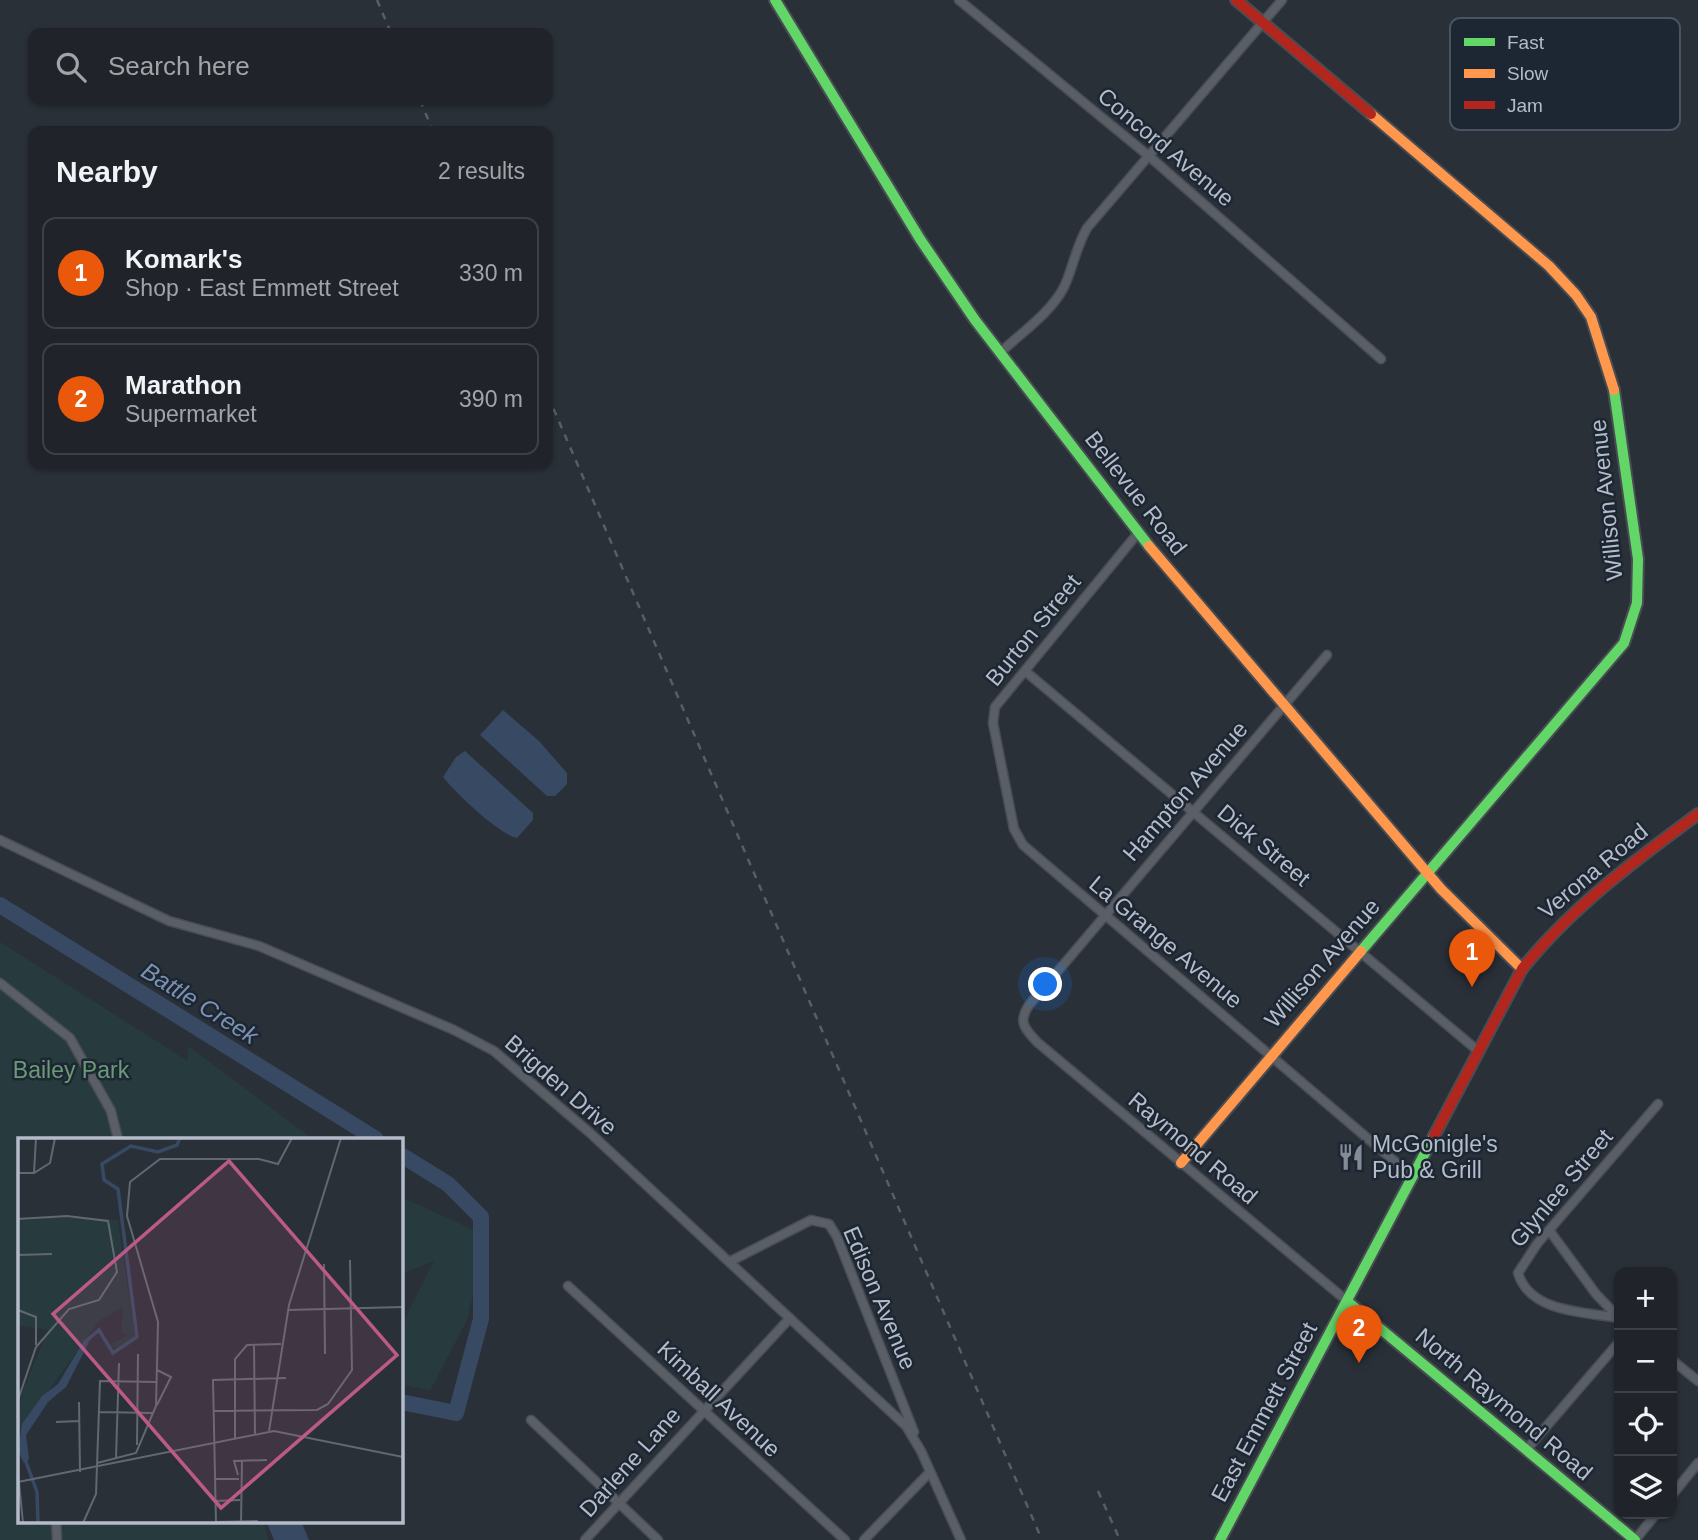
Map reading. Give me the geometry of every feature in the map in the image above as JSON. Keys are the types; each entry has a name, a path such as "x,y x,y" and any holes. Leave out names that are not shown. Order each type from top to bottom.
{"street":[{"name":"Bellevue Road","path":"775,0 920,239 1001,352 1138,533 1464,914 1522,969"},
{"name":"Concord Avenue","path":"959,0 1150,157 1381,359"},
{"name":"Willison Avenue","path":"1181,1163 1624,643 1637,603 1638,559 1613,380 1591,317 1576,295 1549,266 1236,0"},
{"path":"1001,352 1061,293 1087,228 1282,0"},
{"name":"Burton Street","path":"1023,845 1014,829 993,723 996,707 1138,533"},
{"name":"Hampton Avenue","path":"1022,1019 1029,1004 1327,655"},
{"name":"Dick Street","path":"1025,671 1477,1051"},
{"name":"Verona Road","path":"1522,969 1570,913 1620,871 1698,814"},
{"name":"Brigden Drive","path":"0,840 169,921 259,946 454,1030 494,1051 589,1132 906,1426 921,1451 961,1540"},
{"name":"La Grange Avenue","path":"1023,845 1413,1177"},
{"name":"East Emmett Street","path":"1220,1540 1522,969"},
{"path":"0,983 70,1038 111,1111 118,1138"},
{"name":"Raymond Road","path":"1022,1019 1023,1027 1037,1042 1347,1301"},
{"name":"Glynlee Street","path":"1614,1317 1560,1308 1542,1301 1527,1290 1518,1273 1549,1230 1658,1104"},
{"name":"Edison Avenue","path":"729,1262 811,1220 829,1224 921,1451"},
{"path":"1549,1230 1596,1294 1614,1313"},
{"name":"Kimball Avenue","path":"568,1286 845,1540"},
{"name":"North Raymond Road","path":"1347,1301 1634,1540"},
{"name":"Darlene Lane","path":"585,1540 790,1318"},
{"path":"1527,1449 1614,1348"},
{"path":"1677,1364 1698,1381"},
{"path":"531,1420 658,1540"},
{"path":"1677,1489 1698,1463"},
{"path":"864,1540 930,1472"},
{"path":"1634,1540 1652,1519"},
{"path":"56,1522 57,1540"}],"green space":[{"name":"Bailey Park","path":"0,942 188,1061 188,1046 312,1138 18,1138 18,1522 264,1522 268,1540 0,1540"},
{"path":"402,1197 474,1230 478,1271 467,1320 430,1391 402,1384 402,1325 434,1261 402,1274"}],"water":[{"path":"503,710 539,741 567,773 567,784 555,796 547,796 480,735"},
{"path":"465,751 533,813 533,820 517,838 488,821 443,777 456,757"},
{"path":"266,1522 301,1522 309,1540 274,1540"}],"waterway":[{"name":"Battle Creek","path":"0,905 374,1138"},
{"name":"Battle Creek","path":"402,1156 448,1184 481,1217 481,1319 456,1413 402,1402"}],"railway":[{"path":"377,0 389,28"},
{"path":"422,105 431,126"},
{"path":"553,408 1042,1540"},
{"path":"1098,1491 1120,1540"}],"traffic: fast":[{"path":"775,0 920,239 975,320 1149,546"},
{"path":"1361,951 1624,643 1637,603 1638,559 1614,390"},
{"path":"1220,1540 1434,1136"},
{"path":"1347,1301 1635,1540"}],"traffic: slow":[{"path":"1371,114 1549,266 1576,295 1591,317 1614,390"},
{"path":"1149,546 1441,889 1522,969"},
{"path":"1181,1163 1361,951"}],"traffic: jam":[{"path":"1236,0 1371,114"},
{"path":"1434,1136 1522,969 1541,946 1583,905 1627,867 1698,814"}],"place":[{"name":"Komark's","path":"1472,987"},
{"name":"McGonigle's Pub & Grill","path":"1351,1157"},
{"name":"Marathon","path":"1359,1363"}]}
